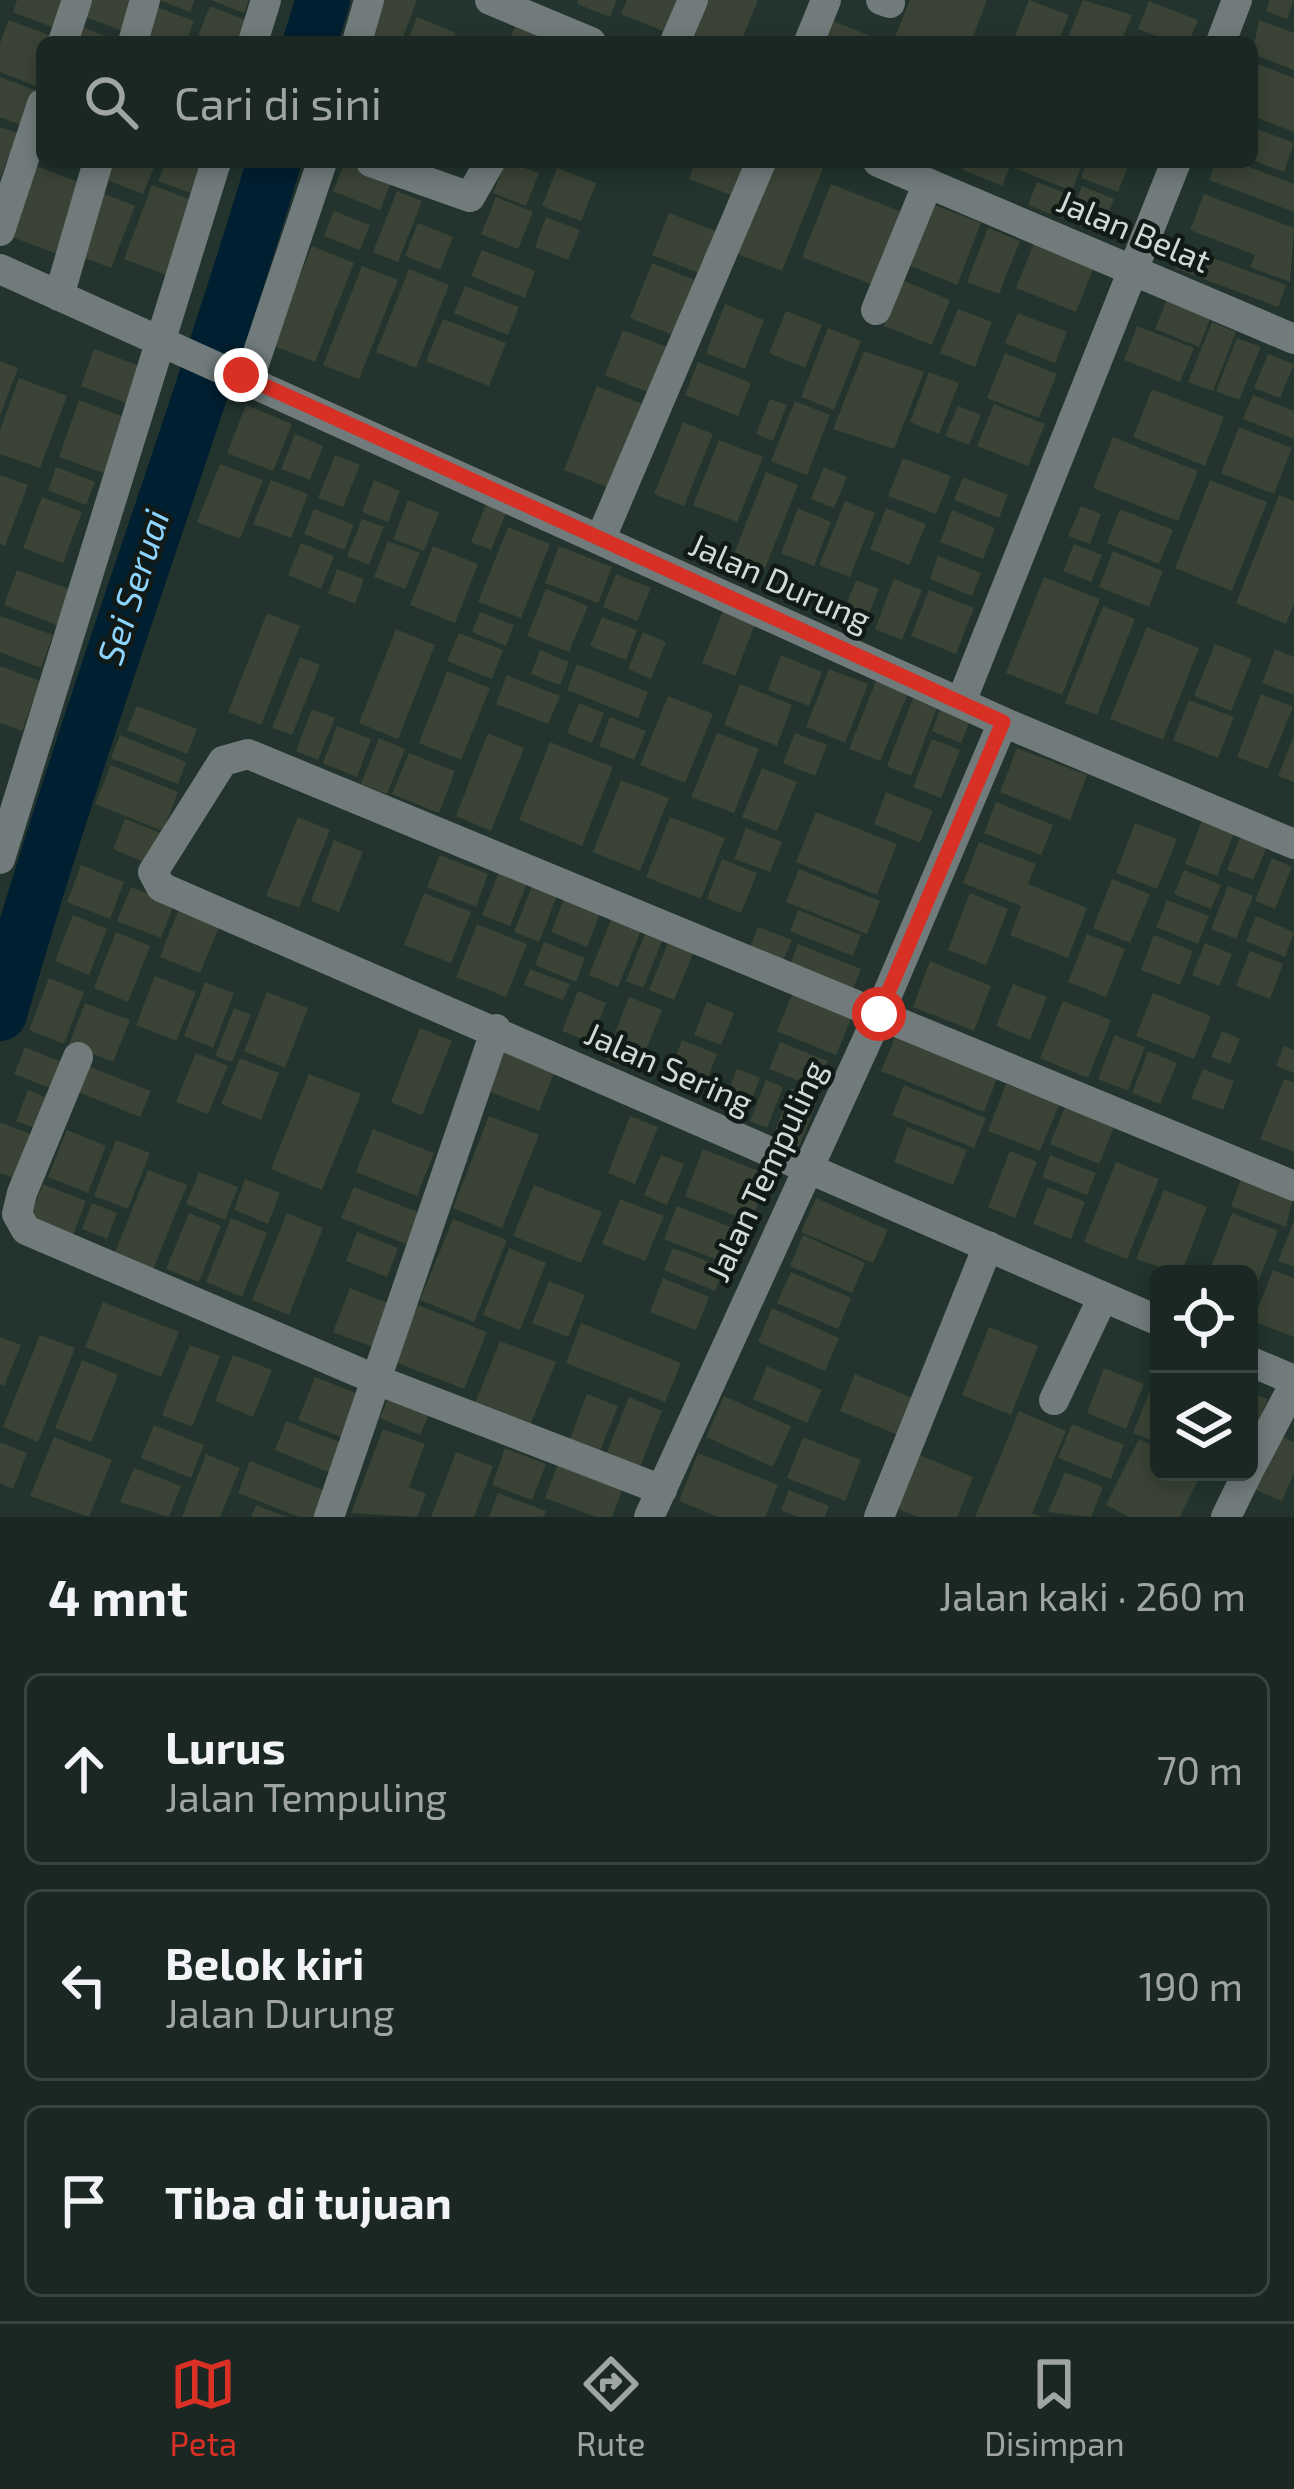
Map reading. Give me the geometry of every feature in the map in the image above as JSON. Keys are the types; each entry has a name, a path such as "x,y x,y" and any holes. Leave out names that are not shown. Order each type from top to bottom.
{"street":[{"path":"65,36 77,0"},
{"path":"135,36 146,0"},
{"path":"255,36 266,0"},
{"path":"359,36 369,0"},
{"path":"490,0 577,36"},
{"path":"678,36 693,0"},
{"path":"811,36 826,0"},
{"path":"1223,36 1237,0"},
{"path":"0,231 36,122"},
{"path":"59,296 96,168"},
{"path":"0,859 167,346 214,168"},
{"path":"245,377 320,168"},
{"path":"385,168 458,197 470,197 487,168"},
{"path":"600,540 758,168"},
{"name":"Jalan Belat","path":"892,168 1294,339"},
{"path":"961,702 1174,168"},
{"path":"876,310 928,183"},
{"name":"Jalan Durung","path":"0,269 1003,722 1294,844"},
{"name":"Jalan Tempuling","path":"655,1503 879,1014 1003,722"},
{"name":"Jalan Sering","path":"879,1014 248,754 234,754 223,761 158,860 153,878 161,887 288,944 496,1029 1150,1317"},
{"path":"879,1014 1294,1186"},
{"path":"328,1517 496,1029"},
{"path":"78,1057 22,1193 17,1214 22,1226 655,1503"},
{"path":"879,1517 988,1246"},
{"path":"1054,1400 1103,1297"},
{"path":"1258,1365 1294,1382 1258,1452"},
{"path":"1226,1517 1243,1481"}],"building":[{"path":"17,0 68,0 57,29 13,12"},
{"path":"85,0 141,0 128,33 80,15"},
{"path":"159,0 195,0 190,12"},
{"path":"211,0 249,0 244,13"},
{"path":"378,0 417,0 403,36 364,34"},
{"path":"578,0 617,0 610,17 577,4"},
{"path":"627,0 680,0 668,33 621,14"},
{"path":"699,0 758,0 743,36 684,36"},
{"path":"910,0 987,0 973,36 895,36"},
{"path":"1029,0 1069,15 1060,36 1015,36"},
{"path":"1083,0 1132,15 1123,36 1068,36"},
{"path":"1270,0 1294,0 1287,19 1266,11"},
{"path":"1149,1 1198,20 1191,36 1156,36 1138,29"},
{"path":"149,4 194,21 188,36 137,36"},
{"path":"210,6 248,21 242,36 198,36"},
{"path":"417,17 456,33 455,36 409,36"},
{"path":"518,18 554,33 553,36 511,36"},
{"path":"9,20 51,36 36,36 36,86 0,72 0,43"},
{"path":"1259,20 1294,33 1294,70 1258,56"},
{"path":"833,21 870,36 827,36"},
{"path":"83,27 105,36 79,36"},
{"path":"1258,64 1294,78 1294,132 1258,118"},
{"path":"0,77 35,90 21,125 0,117"},
{"path":"0,127 18,133 0,178"},
{"path":"1258,129 1294,143 1284,172 1258,162"},
{"path":"31,164 89,186 62,256 4,234"},
{"path":"108,168 154,168 143,194 104,179"},
{"path":"163,168 207,168 196,195 158,181"},
{"path":"343,168 361,168 392,180 380,210 333,191"},
{"path":"503,168 539,173 526,206 493,193"},
{"path":"557,168 596,183 581,221 542,206"},
{"path":"693,168 752,168 739,198 689,179"},
{"path":"769,168 823,168 782,271 735,253"},
{"path":"964,168 1010,168 1002,186"},
{"path":"1014,168 1081,168 1072,191"},
{"path":"1085,168 1127,168 1118,192 1081,178"},
{"path":"1214,168 1252,168 1294,184 1294,212 1209,180"},
{"path":"1037,182 1072,196 1063,219 1028,205"},
{"path":"831,184 907,214 878,287 802,257"},
{"path":"152,185 197,202 169,276 124,259"},
{"path":"1082,186 1114,199 1100,234 1068,221"},
{"path":"397,191 422,201 398,262 373,252"},
{"path":"100,192 135,206 111,268 77,255"},
{"path":"1204,194 1294,228 1290,282 1250,267 1255,255 1190,230"},
{"path":"496,197 533,212 518,249 481,234"},
{"path":"927,202 981,223 957,285 903,263"},
{"path":"334,211 370,225 360,250 324,236"},
{"path":"669,213 726,235 709,277 652,255"},
{"path":"546,217 580,230 568,260 535,247"},
{"path":"418,223 453,237 440,270 405,256"},
{"path":"988,228 1020,241 999,294 967,282"},
{"path":"1034,243 1094,267 1076,312 1016,288"},
{"path":"312,246 354,263 315,362 272,345"},
{"path":"1183,247 1286,285 1278,307 1175,268"},
{"path":"482,250 535,271 525,298 471,276"},
{"path":"652,263 700,282 678,337 630,318"},
{"path":"362,266 398,280 359,379 323,365"},
{"path":"409,269 449,285 416,368 376,352"},
{"path":"902,280 950,300 932,345 884,326"},
{"path":"465,286 519,307 508,335 454,313"},
{"path":"1170,292 1214,309 1199,347 1155,329"},
{"path":"725,304 764,320 745,369 706,353"},
{"path":"958,309 992,322 975,367 940,353"},
{"path":"786,311 822,325 805,368 769,353"},
{"path":"1018,313 1067,332 1055,363 1005,343"},
{"path":"443,319 506,343 489,386 426,361"},
{"path":"1212,322 1236,332 1213,391 1188,382"},
{"path":"1137,326 1194,348 1180,382 1124,360"},
{"path":"828,328 861,341 834,410 801,397"},
{"path":"623,330 675,350 657,396 605,375"},
{"path":"1237,338 1261,347 1239,400 1216,391"},
{"path":"94,349 140,366 126,403 81,386"},
{"path":"864,351 924,372 894,449 833,429"},
{"path":"1005,353 1057,374 1039,418 987,398"},
{"path":"1268,354 1294,364 1280,398 1254,388"},
{"path":"0,361 18,368 0,416"},
{"path":"698,362 751,383 738,416 685,395"},
{"path":"929,372 959,383 939,434 910,422"},
{"path":"19,378 67,396 40,468 0,454 0,430"},
{"path":"597,386 650,407 617,491 564,470"},
{"path":"1152,389 1224,417 1205,466 1133,437"},
{"path":"1253,395 1294,411 1294,439 1243,419"},
{"path":"770,399 787,405 773,441 756,434"},
{"path":"79,400 127,418 106,474 59,457"},
{"path":"795,401 830,415 807,475 771,461"},
{"path":"994,404 1045,424 1028,466 977,446"},
{"path":"246,405 292,424 273,471 227,453"},
{"path":"958,406 981,415 969,445 945,436"},
{"path":"683,422 713,434 684,506 654,494"},
{"path":"1239,427 1292,448 1274,494 1221,473"},
{"path":"295,434 323,446 310,480 281,469"},
{"path":"1113,437 1198,471 1178,521 1093,488"},
{"path":"719,440 763,457 737,522 693,505"},
{"path":"335,455 360,465 343,507 318,498"},
{"path":"903,458 951,476 936,514 888,496"},
{"path":"220,464 263,480 240,539 197,522"},
{"path":"56,467 95,482 86,505 48,490"},
{"path":"824,467 847,477 834,508 811,499"},
{"path":"766,472 798,485 764,571 732,559"},
{"path":"0,475 28,485 5,546 0,544"},
{"path":"963,477 1008,495 999,518 954,500"},
{"path":"271,480 308,494 291,538 253,524"},
{"path":"374,480 400,491 388,522 362,512"},
{"path":"1210,480 1267,502 1232,591 1175,568"},
{"path":"1279,495 1294,501 1294,604 1286,624 1236,603"},
{"path":"42,497 82,512 63,563 23,548"},
{"path":"408,500 439,513 424,551 393,539"},
{"path":"845,501 875,513 850,577 819,565"},
{"path":"487,502 507,510 491,550 471,542"},
{"path":"1081,506 1101,514 1090,544 1068,536"},
{"path":"798,508 831,522 814,566 781,553"},
{"path":"886,508 926,524 909,565 870,549"},
{"path":"314,509 354,525 344,550 304,534"},
{"path":"1120,509 1173,530 1159,564 1107,543"},
{"path":"952,510 995,528 983,559 940,542"},
{"path":"362,519 384,527 369,565 347,556"},
{"path":"508,527 550,544 521,618 478,602"},
{"path":"388,541 420,553 405,589 374,577"},
{"path":"301,543 334,556 321,589 288,575"},
{"path":"1074,544 1102,555 1091,582 1063,571"},
{"path":"433,546 478,564 455,623 410,605"},
{"path":"559,546 612,567 598,603 545,583"},
{"path":"1113,551 1163,571 1149,607 1099,587"},
{"path":"938,556 981,573 972,596 930,579"},
{"path":"337,569 364,579 355,604 328,593"},
{"path":"17,570 72,590 59,626 4,605"},
{"path":"616,574 651,588 637,621 603,607"},
{"path":"1044,577 1100,599 1062,695 1006,673"},
{"path":"894,579 922,590 902,640 875,629"},
{"path":"856,580 879,589 863,627 841,618"},
{"path":"546,589 588,606 569,652 527,636"},
{"path":"929,590 974,608 956,654 911,636"},
{"path":"1103,606 1135,619 1097,715 1065,703"},
{"path":"723,611 755,624 735,676 702,663"},
{"path":"480,612 514,625 506,646 472,632"},
{"path":"267,613 300,626 261,725 228,712"},
{"path":"0,616 53,635 41,668 0,652"},
{"path":"602,617 637,630 626,660 590,646"},
{"path":"1147,627 1199,648 1163,740 1110,719"},
{"path":"396,629 435,645 398,739 359,723"},
{"path":"643,632 666,642 651,679 628,669"},
{"path":"459,633 503,650 492,679 447,661"},
{"path":"1215,644 1252,659 1231,711 1194,696"},
{"path":"1275,649 1294,657 1294,695 1262,683"},
{"path":"540,650 569,662 560,685 531,674"},
{"path":"781,655 822,672 809,706 768,690"},
{"path":"300,657 320,665 292,735 272,728"},
{"path":"577,664 648,692 638,718 567,690"},
{"path":"0,666 40,681 22,731 0,723"},
{"path":"829,669 868,684 845,743 806,727"},
{"path":"447,671 490,688 461,760 419,743"},
{"path":"507,675 560,696 548,724 496,704"},
{"path":"876,681 908,693 880,761 849,749"},
{"path":"740,684 792,705 777,746 724,725"},
{"path":"1261,694 1293,707 1268,769 1237,757"},
{"path":"668,696 713,714 685,783 640,765"},
{"path":"914,696 938,705 911,776 887,766"},
{"path":"1189,700 1234,717 1218,758 1173,740"},
{"path":"579,703 604,713 592,743 567,733"},
{"path":"137,706 197,729 187,754 127,730"},
{"path":"312,709 335,718 318,760 296,751"},
{"path":"940,710 970,721 961,743 932,731"},
{"path":"610,717 646,731 634,760 599,746"},
{"path":"337,726 371,739 357,777 323,763"},
{"path":"488,733 524,748 491,831 456,816"},
{"path":"717,733 759,749 734,813 691,797"},
{"path":"795,733 827,745 815,776 783,763"},
{"path":"120,735 186,762 178,784 111,758"},
{"path":"1294,736 1294,782 1278,776"},
{"path":"379,738 405,749 387,794 361,784"},
{"path":"932,739 960,750 941,798 913,787"},
{"path":"550,742 613,767 582,846 519,820"},
{"path":"1017,748 1087,775 1070,820 1000,792"},
{"path":"409,753 455,771 439,813 392,794"},
{"path":"111,765 178,792 163,831 95,804"},
{"path":"762,768 797,782 777,831 742,817"},
{"path":"621,780 669,798 640,871 593,852"},
{"path":"886,792 933,811 920,843 874,824"},
{"path":"996,802 1053,825 1041,855 984,833"},
{"path":"816,812 897,844 877,895 796,862"},
{"path":"298,817 330,830 299,908 266,896"},
{"path":"670,817 725,838 701,899 646,877"},
{"path":"1203,818 1235,831 1217,876 1185,864"},
{"path":"125,819 161,833 148,864 113,849"},
{"path":"1135,823 1177,839 1157,889 1116,873"},
{"path":"746,828 782,842 770,872 734,859"},
{"path":"1242,833 1268,844 1253,880 1227,870"},
{"path":"334,840 363,852 339,912 311,901"},
{"path":"979,842 1036,864 1028,884 1087,908 1068,958 1010,935 1021,906 963,883"},
{"path":"440,855 488,874 476,907 427,887"},
{"path":"1272,858 1292,867 1275,909 1255,901"},
{"path":"722,859 757,873 741,913 707,899"},
{"path":"81,865 124,882 110,919 67,902"},
{"path":"502,865 530,876 510,926 482,915"},
{"path":"799,869 880,901 867,934 786,902"},
{"path":"1184,870 1221,885 1211,909 1174,894"},
{"path":"1112,879 1150,894 1130,943 1093,928"},
{"path":"534,881 559,891 539,942 514,932"},
{"path":"1228,886 1253,896 1236,939 1211,929"},
{"path":"131,887 174,904 161,938 117,921"},
{"path":"424,893 471,912 451,963 404,945"},
{"path":"970,893 1008,909 986,965 948,950"},
{"path":"564,899 600,913 587,947 551,932"},
{"path":"1167,900 1209,916 1198,944 1156,927"},
{"path":"798,910 861,935 853,956 790,931"},
{"path":"178,911 219,927 200,973 160,957"},
{"path":"614,912 644,923 618,987 589,975"},
{"path":"73,915 107,929 89,975 55,961"},
{"path":"1256,916 1294,932 1285,957 1246,941"},
{"path":"477,924 527,944 506,997 456,977"},
{"path":"648,927 665,934 643,988 626,981"},
{"path":"758,927 792,940 783,961 750,947"},
{"path":"116,932 150,946 128,1002 94,988"},
{"path":"1087,934 1125,949 1106,997 1068,982"},
{"path":"1154,935 1193,951 1180,985 1141,970"},
{"path":"671,936 696,946 674,1000 649,990"},
{"path":"544,942 585,958 576,982 535,965"},
{"path":"1205,943 1232,954 1219,986 1192,975"},
{"path":"798,944 861,969 852,991 789,967"},
{"path":"1250,951 1283,964 1270,999 1236,986"},
{"path":"930,961 991,986 974,1031 913,1007"},
{"path":"530,969 570,984 563,1000 524,985"},
{"path":"155,976 196,992 176,1041 136,1025"},
{"path":"49,978 84,992 64,1044 29,1030"},
{"path":"205,982 234,993 213,1048 184,1036"},
{"path":"1013,984 1047,997 1030,1040 996,1026"},
{"path":"794,990 853,1014 836,1055 777,1031"},
{"path":"578,991 606,1003 591,1042 562,1031"},
{"path":"267,992 308,1008 285,1068 244,1051"},
{"path":"1153,993 1211,1016 1194,1059 1136,1036"},
{"path":"629,997 662,1010 637,1072 605,1059"},
{"path":"1063,1001 1111,1020 1088,1078 1040,1058"},
{"path":"707,1002 734,1013 721,1045 694,1035"},
{"path":"85,1003 130,1020 113,1062 69,1044"},
{"path":"234,1008 251,1015 232,1062 215,1056"},
{"path":"420,1028 452,1041 422,1115 391,1102"},
{"path":"899,1028 1001,1068 984,1112 881,1071"},
{"path":"1222,1031 1240,1039 1230,1064 1211,1057"},
{"path":"1115,1035 1145,1047 1128,1091 1098,1079"},
{"path":"682,1040 717,1054 701,1095 666,1081"},
{"path":"780,1042 828,1061 817,1088 769,1069"},
{"path":"1284,1046 1294,1050 1294,1073 1276,1066"},
{"path":"25,1047 66,1064 55,1090 14,1074"},
{"path":"505,1047 556,1068 539,1111 488,1091"},
{"path":"1148,1051 1177,1063 1160,1104 1132,1093"},
{"path":"196,1053 228,1066 208,1114 176,1102"},
{"path":"240,1058 279,1073 261,1120 221,1104"},
{"path":"88,1066 151,1091 140,1117 78,1092"},
{"path":"737,1069 760,1078 744,1119 721,1110"},
{"path":"1203,1069 1234,1081 1223,1110 1191,1098"},
{"path":"309,1074 361,1094 322,1190 271,1169"},
{"path":"1284,1079 1294,1083 1294,1152 1260,1139"},
{"path":"766,1080 783,1087 767,1128 750,1121"},
{"path":"1006,1084 1059,1105 1040,1151 988,1131"},
{"path":"904,1085 986,1118 974,1148 892,1115"},
{"path":"791,1088 818,1099 799,1147 773,1136"},
{"path":"28,1090 57,1102 45,1132 16,1121"},
{"path":"1065,1107 1114,1127 1099,1164 1050,1144"},
{"path":"489,1116 539,1135 502,1228 453,1208"},
{"path":"630,1116 658,1127 635,1184 608,1173"},
{"path":"0,1122 41,1138 24,1182 0,1173"},
{"path":"907,1127 967,1150 953,1185 894,1162"},
{"path":"373,1129 434,1153 417,1196 356,1172"},
{"path":"67,1130 106,1146 88,1193 48,1177"},
{"path":"116,1140 150,1153 128,1209 94,1196"},
{"path":"703,1149 769,1175 751,1222 685,1196"},
{"path":"1010,1151 1037,1162 1015,1218 988,1207"},
{"path":"661,1155 684,1164 667,1205 644,1195"},
{"path":"1050,1155 1096,1173 1087,1195 1042,1177"},
{"path":"1116,1162 1159,1179 1127,1259 1084,1242"},
{"path":"148,1170 187,1185 150,1277 111,1262"},
{"path":"199,1172 238,1187 225,1220 186,1204"},
{"path":"1243,1174 1294,1194 1286,1227 1231,1206"},
{"path":"245,1179 280,1193 268,1224 234,1210"},
{"path":"43,1184 86,1201 69,1245 25,1228"},
{"path":"534,1185 602,1212 581,1263 513,1236"},
{"path":"354,1187 418,1212 406,1244 341,1218"},
{"path":"1048,1187 1085,1202 1071,1239 1033,1224"},
{"path":"1164,1190 1207,1207 1184,1265 1154,1265 1136,1259"},
{"path":"816,1198 888,1230 873,1263 801,1232"},
{"path":"620,1199 664,1216 645,1261 602,1244"},
{"path":"92,1203 117,1213 107,1239 82,1229"},
{"path":"677,1206 743,1232 730,1265 664,1239"},
{"path":"189,1213 221,1226 199,1282 166,1269"},
{"path":"287,1213 323,1228 289,1315 252,1300"},
{"path":"1232,1213 1278,1231 1258,1282 1258,1265 1212,1265"},
{"path":"231,1218 267,1233 242,1297 206,1282"},
{"path":"453,1219 507,1240 474,1322 420,1300"},
{"path":"1294,1221 1294,1267 1278,1261"},
{"path":"357,1232 398,1248 387,1277 346,1261"},
{"path":"803,1235 865,1263 852,1293 790,1266"},
{"path":"509,1248 546,1263 520,1330 483,1315"},
{"path":"673,1248 725,1268 715,1291 664,1270"},
{"path":"1273,1270 1294,1278 1294,1337 1258,1323 1258,1308"},
{"path":"791,1272 851,1298 838,1329 777,1303"},
{"path":"663,1278 709,1297 696,1330 650,1312"},
{"path":"549,1281 585,1295 568,1337 532,1323"},
{"path":"350,1288 395,1306 378,1349 333,1332"},
{"path":"103,1302 179,1332 161,1377 85,1347"},
{"path":"418,1305 487,1332 464,1389 395,1362"},
{"path":"772,1308 839,1338 825,1371 758,1342"},
{"path":"581,1323 681,1363 665,1402 566,1363"},
{"path":"989,1327 1038,1346 1011,1415 962,1395"},
{"path":"40,1335 75,1348 38,1442 3,1427"},
{"path":"0,1337 21,1345 4,1386 0,1384"},
{"path":"500,1341 556,1362 529,1428 474,1406"},
{"path":"190,1345 220,1356 192,1427 162,1415"},
{"path":"233,1355 272,1370 253,1417 215,1401"},
{"path":"82,1360 118,1375 91,1442 55,1428"},
{"path":"767,1366 822,1390 807,1423 753,1399"},
{"path":"1104,1368 1144,1384 1126,1429 1087,1413"},
{"path":"855,1374 913,1398 898,1435 840,1411"},
{"path":"315,1377 366,1397 349,1440 298,1420"},
{"path":"1150,1391 1150,1440 1133,1433"},
{"path":"390,1394 430,1411 420,1435 380,1418"},
{"path":"587,1394 618,1406 600,1451 570,1439"},
{"path":"1258,1395 1268,1399 1258,1424"},
{"path":"724,1396 791,1426 773,1467 706,1437"},
{"path":"629,1397 662,1411 640,1467 606,1454"},
{"path":"1019,1411 1066,1431 1032,1513 1042,1517 975,1517"},
{"path":"286,1421 347,1445 335,1475 275,1450"},
{"path":"1072,1424 1124,1445 1111,1479 1058,1458"},
{"path":"154,1425 204,1445 191,1478 141,1458"},
{"path":"383,1429 425,1444 409,1487 426,1494 417,1517 351,1513"},
{"path":"1275,1434 1294,1442 1294,1473 1282,1501 1253,1489"},
{"path":"54,1437 112,1460 89,1517 30,1496"},
{"path":"803,1437 861,1460 845,1501 787,1478"},
{"path":"1139,1439 1150,1444 1150,1481 1198,1481 1180,1517 1129,1517 1106,1505"},
{"path":"0,1442 27,1453 13,1489 0,1483"},
{"path":"505,1448 546,1464 532,1500 492,1485"},
{"path":"456,1452 493,1466 474,1517 431,1517"},
{"path":"698,1453 778,1485 765,1517 718,1517 679,1501"},
{"path":"206,1454 240,1468 220,1517 182,1517"},
{"path":"919,1455 973,1477 957,1517 918,1517 898,1509"},
{"path":"560,1459 625,1483 612,1517 596,1517 545,1498"},
{"path":"250,1461 330,1493 320,1517 299,1517 238,1493"},
{"path":"134,1468 181,1486 169,1517 120,1502"},
{"path":"1065,1472 1103,1487 1091,1517 1048,1512"},
{"path":"789,1490 829,1506 825,1517 798,1517 781,1510"},
{"path":"498,1493 546,1511 543,1517 489,1517"},
{"path":"256,1505 287,1517 251,1517"}],"waterway":[{"name":"Sei Seruai","path":"312,36 323,0"},
{"name":"Sei Seruai","path":"0,1014 65,800 272,168"}],"route":[{"path":"241,375 1003,722 879,1014"}]}
